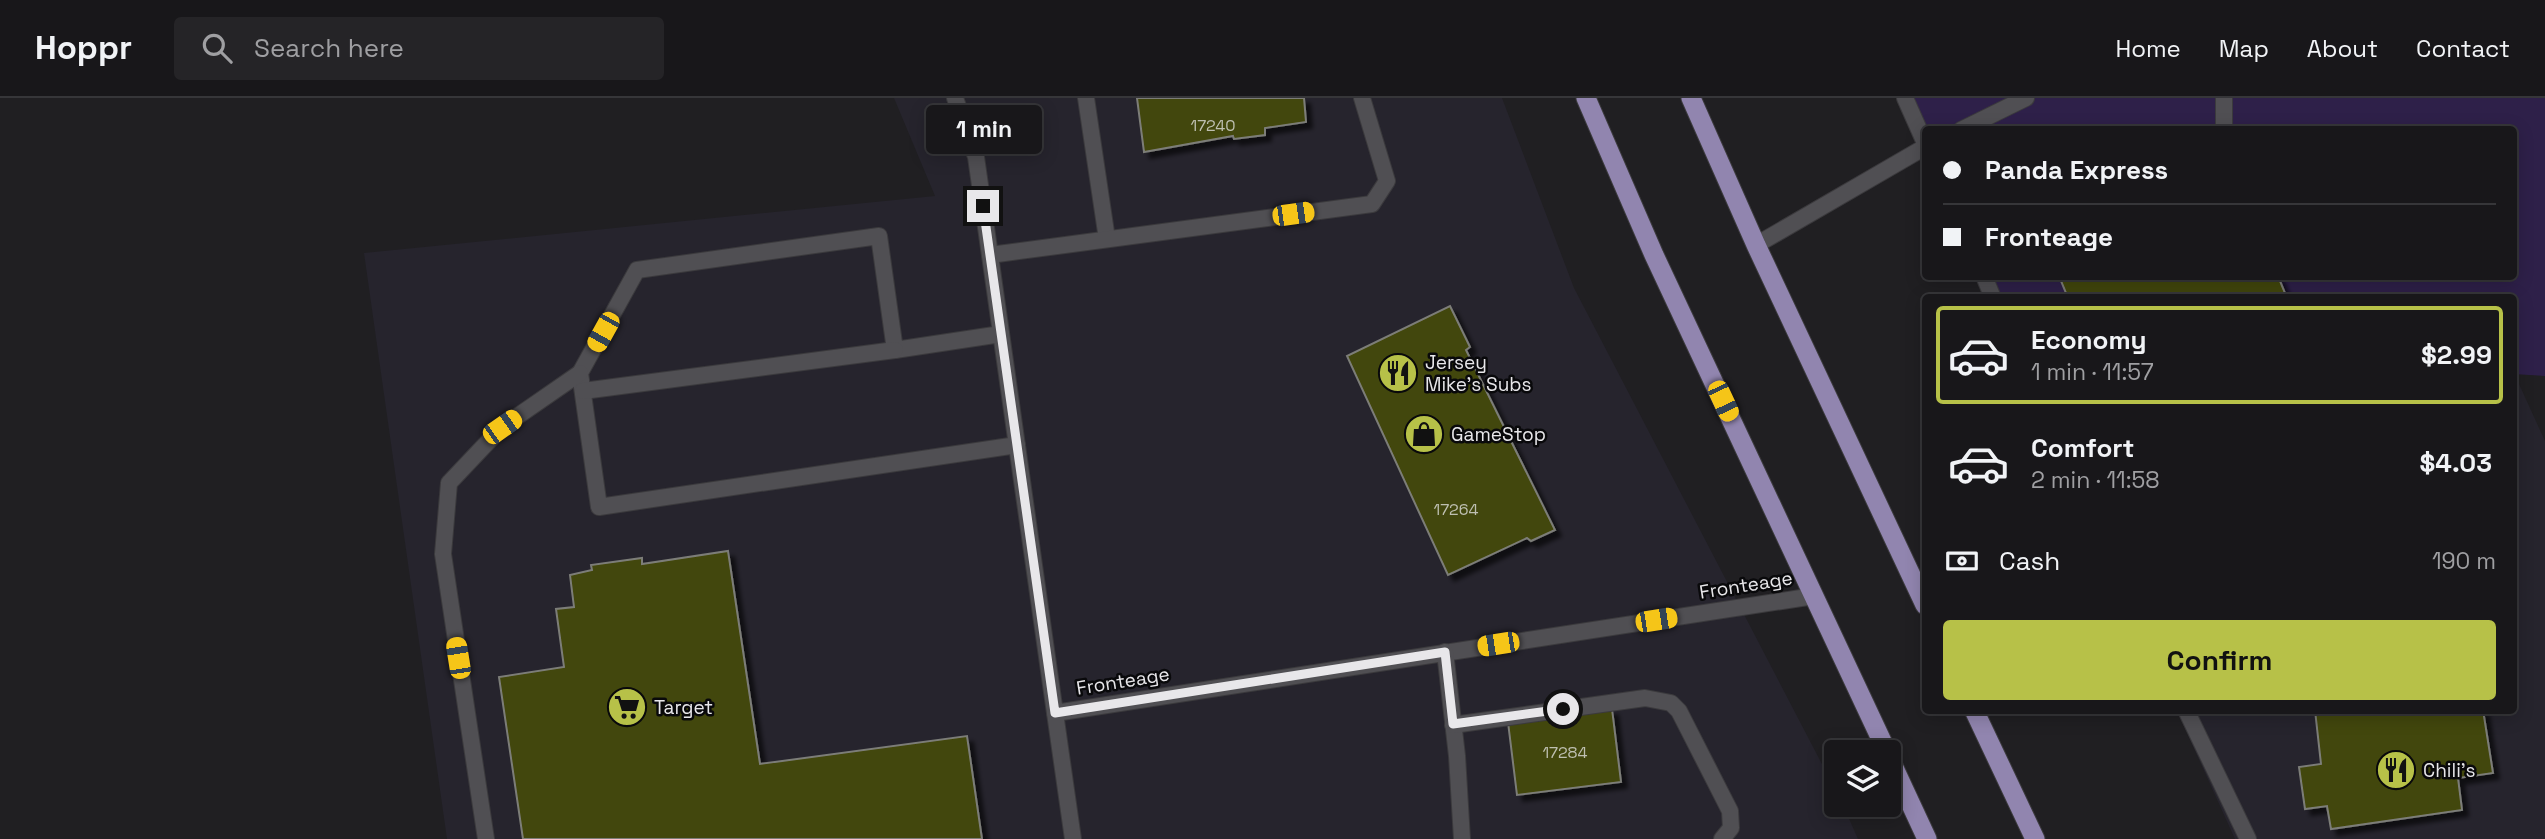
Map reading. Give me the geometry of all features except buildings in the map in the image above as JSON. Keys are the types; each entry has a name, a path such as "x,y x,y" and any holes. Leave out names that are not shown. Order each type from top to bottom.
{"main road":[{"path":"1586,98 1660,267 1881,740"},
{"path":"1691,98 1756,245 1922,600"},
{"path":"1976,714 2035,839"},
{"path":"1901,782 1927,839"}],"lane":[{"name":"Fronteage","path":"955,98 976,157 1055,713 1814,596"},
{"path":"1086,98 1107,239"},
{"path":"990,255 1372,204 1387,181 1362,98"},
{"path":"1905,98 1922,138"},
{"path":"1969,126 2026,98"},
{"path":"2224,98 2224,126"},
{"path":"1756,245 1922,147"},
{"path":"486,839 443,554 449,483 502,427 580,373 636,271 879,236 895,349"},
{"path":"583,391 1001,334"},
{"path":"580,373 599,507 1017,445"},
{"path":"1445,652 1462,839"},
{"path":"1453,724 1645,698 1671,703 1679,711 1730,811 1731,828 1722,839"},
{"path":"1055,713 1073,839"},
{"path":"2188,714 2248,839"}],"shaded area":[{"path":"894,98 1502,98 1574,288 1824,768 1824,817 1848,817 1858,839 447,839 364,253 935,196"},
{"path":"1911,98 2545,98 2545,376 2517,374 2517,294 1994,294 1988,280 2517,280 2517,126 1923,126"},
{"path":"2517,380 2545,441 2545,839 2235,839 2178,714 2517,714"}],"place":[{"name":"Jersey Mike's Subs","path":"1398,373"},
{"name":"GameStop","path":"1424,434"},
{"name":"Target","path":"627,707"},
{"name":"Chili's","path":"2396,770"}],"route":[{"path":"983,206 1055,713 1445,652 1453,724 1563,709"}]}
